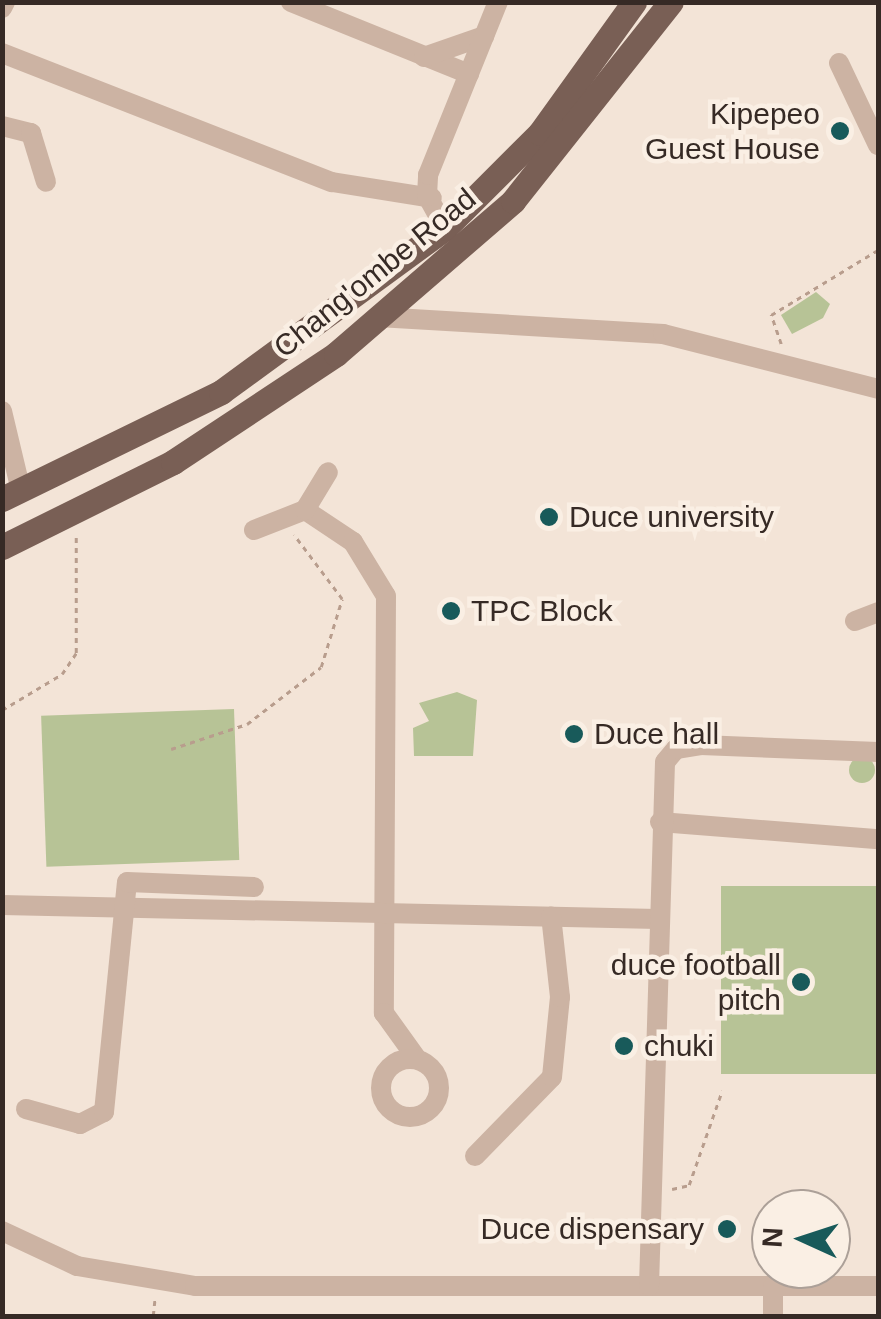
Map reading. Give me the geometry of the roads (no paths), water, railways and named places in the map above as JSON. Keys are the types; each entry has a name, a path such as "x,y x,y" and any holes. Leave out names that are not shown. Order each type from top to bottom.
{"main road":[{"name":"Chang'ombe Road","path":"12,495 221,392 445,228 540,133 634,2"},
{"name":"Chang'ombe Road","path":"2,547 173,462 378,317 513,200 671,2"}],"street":[{"path":"291,2 469,74"},
{"path":"445,228 432,198 431,163 498,2"},
{"path":"424,57 484,36"},
{"path":"2,53 332,182 432,198"},
{"path":"839,63 878,145"},
{"path":"2,126 31,133 46,182"},
{"path":"378,317 663,334 774,359 878,390"},
{"path":"2,411 12,495"},
{"path":"254,530 305,510 328,472"},
{"path":"305,510 353,542 386,596 384,1013 417,1059"},
{"path":"855,621 878,612"},
{"path":"649,1286 661,779 676,749 878,752"},
{"path":"660,822 878,839"},
{"path":"26,1109 80,1124 104,1112 127,882 254,887"},
{"path":"2,905 124,904 658,920"},
{"path":"475,1156 552,1077 560,997 551,916"},
{"path":"2,1231 56,1258 156,1283 751,1287"},
{"path":"851,1286 878,1286"},
{"path":"773,1289 773,1316"}],"place":[{"name":"Kipepeo Guest House","path":"840,131"},
{"name":"Duce university","path":"549,517"},
{"name":"TPC Block","path":"451,611"},
{"name":"Duce hall","path":"574,734"},
{"name":"duce football pitch","path":"801,982"},
{"name":"chuki","path":"624,1046"},
{"name":"Duce dispensary","path":"727,1229"}]}
